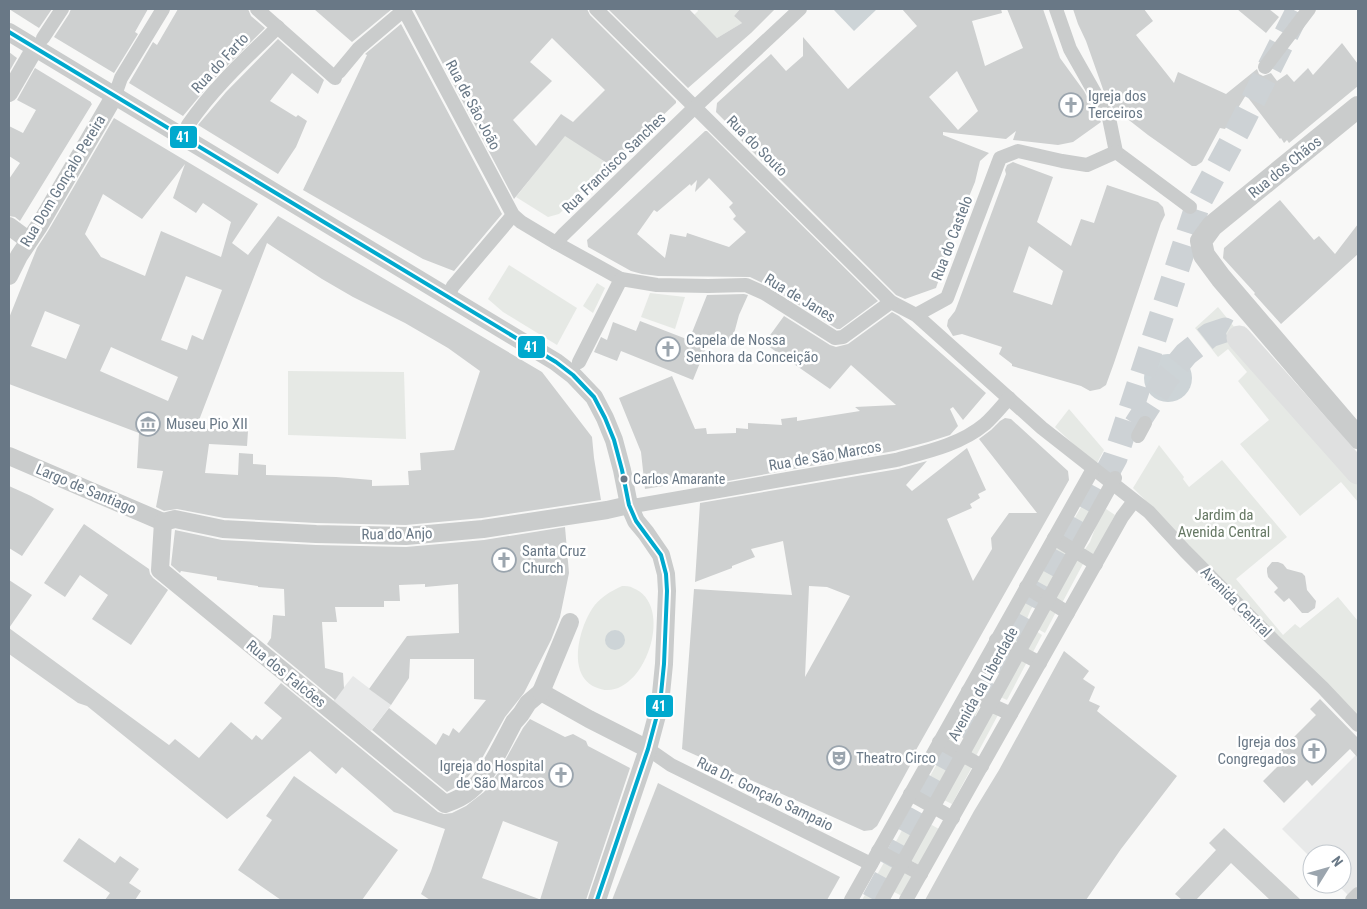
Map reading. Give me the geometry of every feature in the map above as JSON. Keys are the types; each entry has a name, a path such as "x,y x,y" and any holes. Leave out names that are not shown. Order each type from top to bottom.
{"main road":[{"path":"1239,338 1358,472"}],"street":[{"path":"9,92 62,9"},
{"name":"Rua Dom Gonçalo Pereira","path":"9,276 28,240 39,226 115,96 121,78 163,9"},
{"path":"257,9 337,75 359,48 405,9"},
{"name":"Rua de São João","path":"405,9 517,219"},
{"name":"Rua do Souto","path":"596,9 894,304"},
{"name":"Rua Francisco Sanches","path":"556,243 695,107 800,9"},
{"path":"1056,9 1070,49 1109,118 1116,152 1190,207"},
{"path":"1265,66 1308,9"},
{"name":"Rua do Farto","path":"188,125 202,105 278,27"},
{"path":"9,32 39,43 115,96 556,362 573,375 594,397 614,440 629,505 636,521 661,555 666,574 667,591 664,664 660,704 648,748 597,900"},
{"name":"Rua dos Chãos","path":"1358,107 1212,226 1201,241 1204,255 1221,278 1358,438"},
{"name":"Rua do Castelo","path":"916,315 946,298 997,154 1018,151 1087,165 1116,152"},
{"path":"447,297 453,286 517,219 616,277 579,362"},
{"path":"9,226 28,240"},
{"name":"Rua de Janes","path":"616,277 657,285 746,285 835,338 843,337 894,304"},
{"name":"Avenida Central","path":"894,304 916,315 1042,428 1093,469 1113,480 1134,501 1149,512 1185,551 1358,725"},
{"name":"Rua de São Marcos","path":"629,505 639,505 896,460 932,451 960,440 984,424 1009,398"},
{"name":"Largo de Santiago","path":"9,456 164,522"},
{"path":"851,900 1093,469"},
{"name":"Avenida da Liberdade","path":"882,900 1048,602 1113,480"},
{"path":"906,900 1122,517 1134,501"},
{"name":"Rua do Anjo","path":"164,522 175,519 223,529 406,536 483,529 629,505"},
{"name":"Rua dos Falcões","path":"164,522 160,570 445,804 459,799 470,792 482,779 514,722 528,703 541,692"},
{"path":"1054,538 1096,564"},
{"path":"1026,587 1068,613"},
{"path":"570,622 541,692 589,719 648,748"},
{"path":"996,640 1040,663"},
{"path":"968,691 1011,714"},
{"path":"939,742 982,766"},
{"name":"Rua Dr. Gonçalo Sampaio","path":"648,748 671,765 871,864"},
{"path":"910,794 953,818"},
{"path":"878,851 921,874"},
{"path":"1352,900 1358,894"}],"shaded area":[{"path":"833,9 877,9 854,31"},
{"path":"1163,354 1173,354 1185,361 1192,373 1192,383 1185,395 1173,402 1163,402 1155,398 1148,391 1144,383 1144,373 1148,365 1155,358"},
{"path":"615,630 622,633 625,640 622,647 615,650 608,647 605,640 608,633"},
{"path":"353,676 391,705 371,731 333,701"},
{"path":"1358,753 1358,888 1352,893 1352,844 1302,844 1302,849 1282,829"}],"green space":[{"path":"697,9 740,9 734,16 742,23 717,38 694,15 698,11"},
{"path":"565,135 610,165 559,214 548,217 516,197"},
{"path":"509,265 577,308 557,345 503,312 488,299"},
{"path":"597,283 605,288 593,313 583,306"},
{"path":"650,293 685,297 675,329 641,317"},
{"name":"Jardim da Avenida Central","path":"1218,307 1358,479 1358,502 1341,482 1300,516 1240,444 1269,420 1238,381 1247,372 1228,349 1218,357 1195,328"},
{"path":"288,371 404,372 406,439 288,435"},
{"path":"1069,409 1104,450 1096,465 1055,427"},
{"name":"Jardim da Avenida Central","path":"1159,445 1184,477 1183,479 1189,487 1222,460 1287,537 1236,579 1283,635 1295,624 1300,628 1338,597 1358,621 1358,718 1287,648 1133,488"},
{"path":"1088,495 1097,502 1071,545 1062,540"},
{"path":"1106,509 1115,515 1093,558 1083,552 1090,542 1099,518"},
{"path":"1058,544 1068,549 1053,578 1043,592 1034,586"},
{"path":"1077,557 1084,562 1061,605 1053,600"},
{"path":"622,586 632,587 646,598 653,614 653,633 648,653 639,670 626,683 611,690 595,687 586,681 578,662 578,651 583,628 592,609 598,601"},
{"path":"1029,595 1037,601 1026,621 1017,617"},
{"path":"1049,607 1056,612 1045,633 1036,628"},
{"path":"1016,619 1024,625 1016,645 1005,639"},
{"path":"1036,631 1042,635 1032,654 1024,651"},
{"path":"999,648 1010,653 992,679 987,690 979,686"},
{"path":"1021,657 1028,660 1007,700 998,696"},
{"path":"972,698 981,703 976,715 955,745 947,742"},
{"path":"991,709 999,713 976,756 967,752"},
{"path":"945,750 955,755 935,790 925,785"},
{"path":"964,762 972,767 952,804 944,800"},
{"path":"909,817 919,822 901,857 891,851"},
{"path":"930,824 939,829 919,865 910,860"},
{"path":"886,859 895,864 882,886 874,880"},
{"path":"906,870 914,874 902,896 894,892"},
{"path":"871,884 880,889 875,900 862,900"}],"building":[{"path":"9,9 52,9 39,28"},
{"path":"71,9 148,9 135,32 138,34 114,73 54,37"},
{"path":"178,9 248,9 251,16 265,28 213,80 183,116 129,83 153,42 157,45"},
{"path":"314,9 392,9 352,42"},
{"path":"414,9 587,9 590,15 676,101 610,165 565,136 514,199","holes":["552,38 605,90 573,122 561,114 536,146 513,120 552,81 530,62"]},
{"path":"608,9 689,9 717,38 742,23 734,16 740,9 775,9 751,33 688,88"},
{"path":"902,9 1001,9 1002,13 972,21 985,66 1023,48 1007,9 1043,9 1060,58 1084,91 1101,122 1073,142 1058,145 1013,140 1016,131 1006,139 943,132 943,135 989,153 980,161 975,182 957,226 936,288 905,299 896,295 732,131 735,131 716,112 717,103 771,54 786,71 803,56 803,37 848,89 917,26","holes":["957,71 978,111 958,130 929,97"]},
{"path":"1073,9 1144,9 1153,21 1136,35 1174,83 1178,72 1226,94 1257,69 1259,74 1263,76 1271,73 1277,81 1287,74 1294,82 1308,68 1313,75 1342,43 1358,64 1358,86 1289,143 1287,140 1284,143 1280,139 1246,95 1225,129 1220,128 1202,162 1192,166 1148,135 1125,117 1119,109 1115,112 1104,92"},
{"path":"1237,9 1269,9 1279,17 1266,33"},
{"path":"401,24 502,214 454,271 423,259 303,190 367,55 365,54"},
{"path":"278,39 324,80 318,94 292,73 270,101 296,117 298,115 307,121 296,147 278,174 198,125 226,92"},
{"path":"9,52 17,58 9,72"},
{"path":"35,68 92,104 20,221 15,217 9,216 9,179 20,163 9,156 9,126 23,133 36,110 17,100"},
{"path":"114,118 258,204 232,243 248,255 278,216 542,372 592,437 601,500 482,518 406,525 224,518 177,509 164,511 156,507 163,471 137,468 139,433 9,384 9,318 37,248","holes":["185,164 173,198 196,213 203,203 231,222 221,257 161,231 145,276 101,257 85,234 103,194 142,219","267,243 353,297 405,323 448,348 480,371 454,450 420,453 421,470 408,471 409,485 372,486 372,480 266,475 266,465 253,464 253,454 239,453 238,475 205,473 209,444 247,446 248,431 196,428","186,276 222,290 203,340 192,335 187,350 161,340","45,311 80,325 66,359 31,346","111,347 178,377 168,401 100,371"]},
{"path":"707,131 878,301 840,329 837,329 769,286 750,277 658,276 642,274 631,271 588,247 587,240","holes":["709,178 733,203 729,207 736,216 733,219 746,232 729,247 687,233 686,237 670,234 665,258 637,234 654,210 657,212 697,180 695,192"]},
{"path":"1013,162 1053,177 1037,222 1071,246 1081,219 1094,223 1107,185 1158,202 1163,207 1165,215 1114,363 1106,385 1100,389 1090,391 1081,386 1012,366 999,354 1002,347 962,334 953,336 947,326 948,320 957,306 1006,174 1007,165","holes":["1029,246 1063,271 1052,305 1013,292"]},
{"path":"1280,200 1314,240 1319,236 1335,254 1358,224 1358,254 1281,324 1223,258 1224,248"},
{"path":"707,295 748,295 739,315 732,341 719,336 716,346 708,343 693,380 621,351 617,361 594,352 601,337 607,340 613,322 636,331 640,321 689,340"},
{"path":"892,312 899,316 986,393 963,420 953,407 950,409 958,426 950,435 894,451 700,486 699,480 645,489 641,452 619,398 672,376 695,429 706,428 707,434 736,433 736,428 748,429 748,423 782,425 781,419 797,417 797,421 860,411 855,407 896,405 851,365 830,389 768,346 772,340 768,338 784,316 836,347 848,344"},
{"path":"1005,418 1011,419 1068,471 1069,480 916,750 918,751 877,826 872,830 864,831 682,749 694,589 792,595 783,541 751,549 755,557 695,582 700,503 898,469 927,461 906,485 912,491 967,448 986,490 978,494 980,498 970,504 972,508 947,519 973,581 992,549 991,538 1009,513 1037,513 979,439","holes":["809,586 827,587 850,596 805,677"]},
{"path":"9,486 54,509 22,556 9,548"},
{"path":"84,524 149,569 153,578 168,590 131,645 92,619 108,595 80,575 65,597 44,583"},
{"path":"565,527 569,573 560,617 551,640 524,693 505,717 480,762 463,783 447,792 372,730 389,708 436,745 443,733 449,736 453,728 459,733 486,700 474,699 474,659 410,659 409,678 391,705 369,689 407,636 459,633 458,584 425,587 425,584 399,585 400,601 384,601 384,607 335,607 337,622 322,622 325,668 343,673 344,688 335,700 267,644 271,638 273,615 285,616 284,589 217,580 217,577 181,571 180,573 171,565 175,530 222,540 406,547 484,540"},
{"path":"1272,562 1283,564 1287,569 1302,573 1305,576 1307,590 1316,601 1315,608 1308,613 1302,613 1289,598 1284,602 1274,592 1278,588 1268,577 1267,572 1267,568"},
{"path":"9,580 32,595 9,628"},
{"path":"9,628 169,745 175,739 199,758 231,722 252,740 256,735 262,740 282,718 264,703 281,683 438,812 444,814 452,813 466,806 484,792 498,773 530,719 565,737 573,734 586,741 588,746 630,768 586,900 540,900 558,842 503,821 482,878 539,900 430,900 421,894 445,829 394,812 342,767 336,774 310,751 227,819 87,706 78,703 9,654"},
{"path":"1064,651 1089,671 1083,679 1095,687 1089,701 1100,706 1097,711 1177,776 1121,849 1086,900 925,900 999,770"},
{"name":"Igreja dos Congregados","path":"1320,699 1358,738 1358,758 1350,749 1312,786 1307,780 1284,803 1263,781 1285,759 1279,752 1316,715 1310,709"},
{"path":"294,776 398,850 362,900 281,900 238,870 272,820 266,816"},
{"path":"658,783 840,877 827,900 612,900"},
{"path":"1224,828 1301,900 1270,900 1231,863 1196,900 1182,900 1175,894 1216,850 1209,843"},
{"path":"79,838 115,863 120,856 139,869 129,883 141,891 135,900 105,900 110,893 63,861"}],"tunnel":[{"path":"874,900 1115,458 1198,204 1299,9"},
{"path":"1136,425 1167,377 1186,354 1210,335 1225,330 1239,338"}],"transit line":[{"name":"41","path":"9,32 556,362 573,375 594,397 614,440 629,505 636,521 661,555 666,574 667,591 664,664 660,704 648,749 597,900"}],"place":[{"name":"Igreja dos Terceiros","path":"1071,105"},
{"name":"Capela de Nossa Senhora da Conceição","path":"668,349"},
{"name":"Museu Pio XII","path":"148,424"},
{"name":"Carlos Amarante","path":"624,479"},
{"name":"Santa Cruz Church","path":"504,560"},
{"name":"Igreja dos Congregados","path":"1314,751"},
{"name":"Theatro Circo","path":"839,758"},
{"name":"Igreja do Hospital de São Marcos","path":"561,775"}]}
